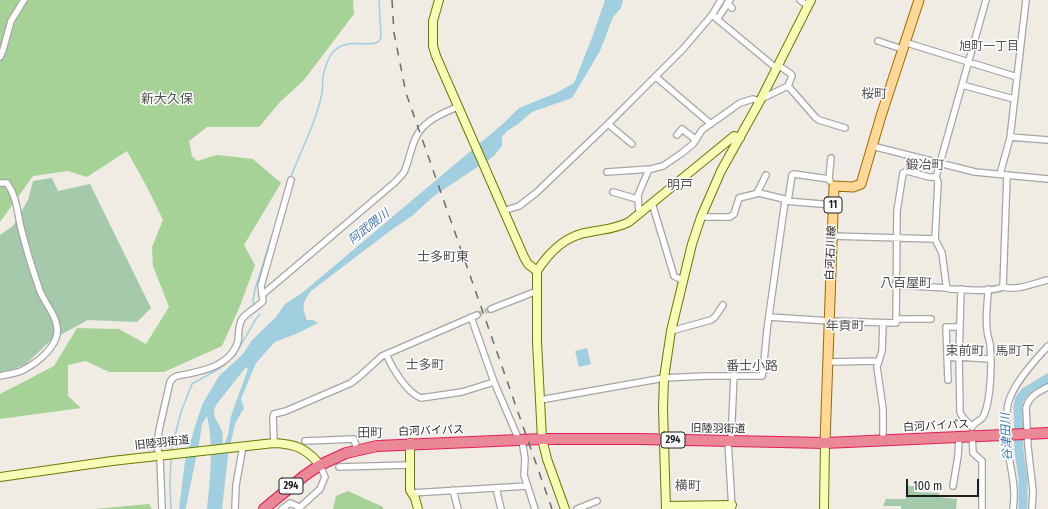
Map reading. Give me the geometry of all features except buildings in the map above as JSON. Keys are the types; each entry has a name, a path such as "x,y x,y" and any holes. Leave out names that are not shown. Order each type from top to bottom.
{"highway":[{"name":"白河バイパス","path":"825,443 959,438 972,432 1008,435 1048,433"},
{"name":"白河バイパス","path":"264,509 304,476 320,465 357,450 377,446 410,443 520,440"},
{"name":"旧陸羽街道","path":"520,440 664,440 825,443"}],"main road":[{"name":"11","path":"831,183 853,187 860,184 919,0"},
{"name":"白河石川線","path":"825,443 833,205 831,183"}],"street":[{"path":"0,57 11,21 24,0"},
{"path":"439,0 433,21 433,46 436,56 457,107 524,257 528,264 537,271"},
{"path":"715,17 721,0"},
{"path":"734,375 730,441 732,507 666,507 663,408 664,378 671,331 682,280 701,217 721,171 740,138 810,3 800,0"},
{"path":"947,288 942,253 935,239 938,182 936,177 986,0"},
{"path":"1003,287 1003,175 1010,137 1026,0"},
{"path":"504,211 519,206 536,193 656,77 700,31 730,4"},
{"path":"607,172 649,169 663,166 694,144 702,130 740,102 753,99 760,100 788,86 792,76 791,74 777,66 715,17"},
{"path":"878,41 969,61 1017,77"},
{"path":"656,77 711,124"},
{"path":"962,85 1014,99"},
{"path":"788,86 819,120 845,128"},
{"path":"262,295 398,180 405,170 416,138 424,126 431,119 457,107"},
{"path":"608,124 632,144"},
{"path":"677,135 682,129 696,140"},
{"path":"565,509 547,459 542,439 537,271 544,261 569,238 590,232 614,229 629,222 734,136 740,138"},
{"path":"1010,137 1048,140"},
{"path":"872,146 975,172 1048,179"},
{"path":"540,400 664,378 762,375 769,317 792,175 794,174 831,183 831,158"},
{"path":"639,214 639,190 649,169"},
{"path":"769,317 896,323 897,211 903,173 907,171 929,177 936,177"},
{"path":"757,193 766,176"},
{"path":"162,509 160,458 162,455 157,446 158,430 170,382 173,378 216,366 229,356 238,341 240,323 242,319 263,301 260,286 291,180"},
{"path":"0,183 7,183 13,193 27,251 43,299 57,323 58,330 52,346 40,358 20,371 0,376"},
{"path":"612,192 638,199"},
{"path":"701,217 730,217 734,214 739,198 757,193 787,201 833,205"},
{"path":"652,203 674,276 682,280"},
{"path":"832,236 935,239"},
{"path":"896,285 988,289 1003,287 1017,288 1048,280"},
{"path":"961,289 959,357 960,412 962,417 969,423 972,432 973,453 982,461 982,509"},
{"path":"972,432 976,421 984,417 987,407 990,359 990,343 986,329 988,289"},
{"path":"491,309 537,291"},
{"path":"671,331 711,320 715,317 723,305"},
{"path":"274,443 274,414 286,411 351,383 382,356 478,315"},
{"path":"471,318 494,382 520,440 525,458 524,475 535,509"},
{"path":"896,319 931,319"},
{"path":"883,441 883,409 877,367 882,352 884,323"},
{"path":"948,380 946,327 960,327"},
{"path":"1013,509 1013,479 1008,435 1008,404 1015,387 1048,346"},
{"path":"386,354 396,374 410,390 420,398 462,392 494,382"},
{"path":"947,357 990,359"},
{"path":"828,362 879,361"},
{"path":"1032,509 1033,491 1026,434 1026,408 1033,395 1048,387"},
{"path":"953,486 958,456 959,438"},
{"path":"305,441 354,439 357,450"},
{"name":"旧陸羽街道","path":"0,477 84,464 274,443 294,445 304,449 310,453 320,465"},
{"path":"410,443 410,486 418,509"},
{"path":"824,509 825,443"},
{"path":"235,509 236,485 242,446"},
{"path":"282,509 290,503 299,508 320,489 325,477 320,465"},
{"path":"339,467 409,465"},
{"path":"412,493 527,486"},
{"path":"496,488 501,509"},
{"path":"453,490 458,509"},
{"path":"577,509 597,501"}],"green space":[{"path":"0,0 353,0 354,14 304,80 280,102 259,127 207,127 189,141 192,156 197,161 217,155 253,159 281,183 244,245 255,265 240,306 222,346 164,372 109,372 86,361 68,365 68,396 81,408 0,419 0,394 54,366 77,328 119,329 146,344 169,307 153,266 152,247 163,220 127,151 87,177 68,171 33,176 0,222"},
{"path":"52,178 58,191 90,184 151,308 137,322 88,320 51,340 26,364 11,370 0,372 0,235 13,226 28,200 33,181"},
{"path":"906,486 916,486 916,492 939,493 939,497 957,499 956,509 901,509 901,506 883,506 886,499 906,499"},
{"path":"348,491 383,507 383,509 333,509 336,496"},
{"path":"149,504 152,509 94,509"}],"water":[{"path":"605,0 623,0 621,8 613,17 600,51 572,98 532,112 507,131 502,137 502,146 494,156 434,196 412,216 311,291 304,302 304,312 307,320 313,320 318,323 275,342 256,363 241,399 244,408 235,424 228,455 222,509 207,509 211,450 207,416 202,424 186,507 185,509 179,509 185,461 195,426 203,403 219,376 243,354 252,340 276,317 285,304 302,293 505,122 519,108 556,93 574,83","holes":["246,367 248,369 231,416 228,435 223,448 222,431 214,415 216,405"]},
{"path":"587,348 591,364 579,367 575,351"}],"waterway":[{"path":"290,179 316,115 322,93 326,64 329,57 339,47 345,45 371,44 379,41 381,38 379,0"},
{"path":"254,305 253,300 255,289 279,213"},
{"path":"171,451 181,412 192,384 222,367 235,355 260,314"},
{"name":"谷津田川","path":"1023,509 1023,478 1019,451 1019,400 1025,392 1048,378"},
{"path":"171,457 171,509"}],"tunnel":[{"path":"477,315 491,309"}],"railway":[{"path":"392,0 394,33 406,93 552,509"}],"district":[{"name":"旭町一丁目","path":"989,47"},
{"name":"桜町","path":"874,94"},
{"name":"新大久保","path":"167,99"},
{"name":"鍛冶町","path":"925,165"},
{"name":"明戸","path":"680,185"},
{"name":"士多町東","path":"443,257"},
{"name":"八百屋町","path":"906,283"},
{"name":"年貢町","path":"845,326"},
{"name":"束前町","path":"965,351"},
{"name":"馬町下","path":"1015,351"},
{"name":"士多町","path":"425,365"},
{"name":"番士小路","path":"752,366"},
{"name":"田町","path":"370,433"},
{"name":"横町","path":"688,486"}],"water label":[{"name":"阿武隈川","path":"369,227"}]}
